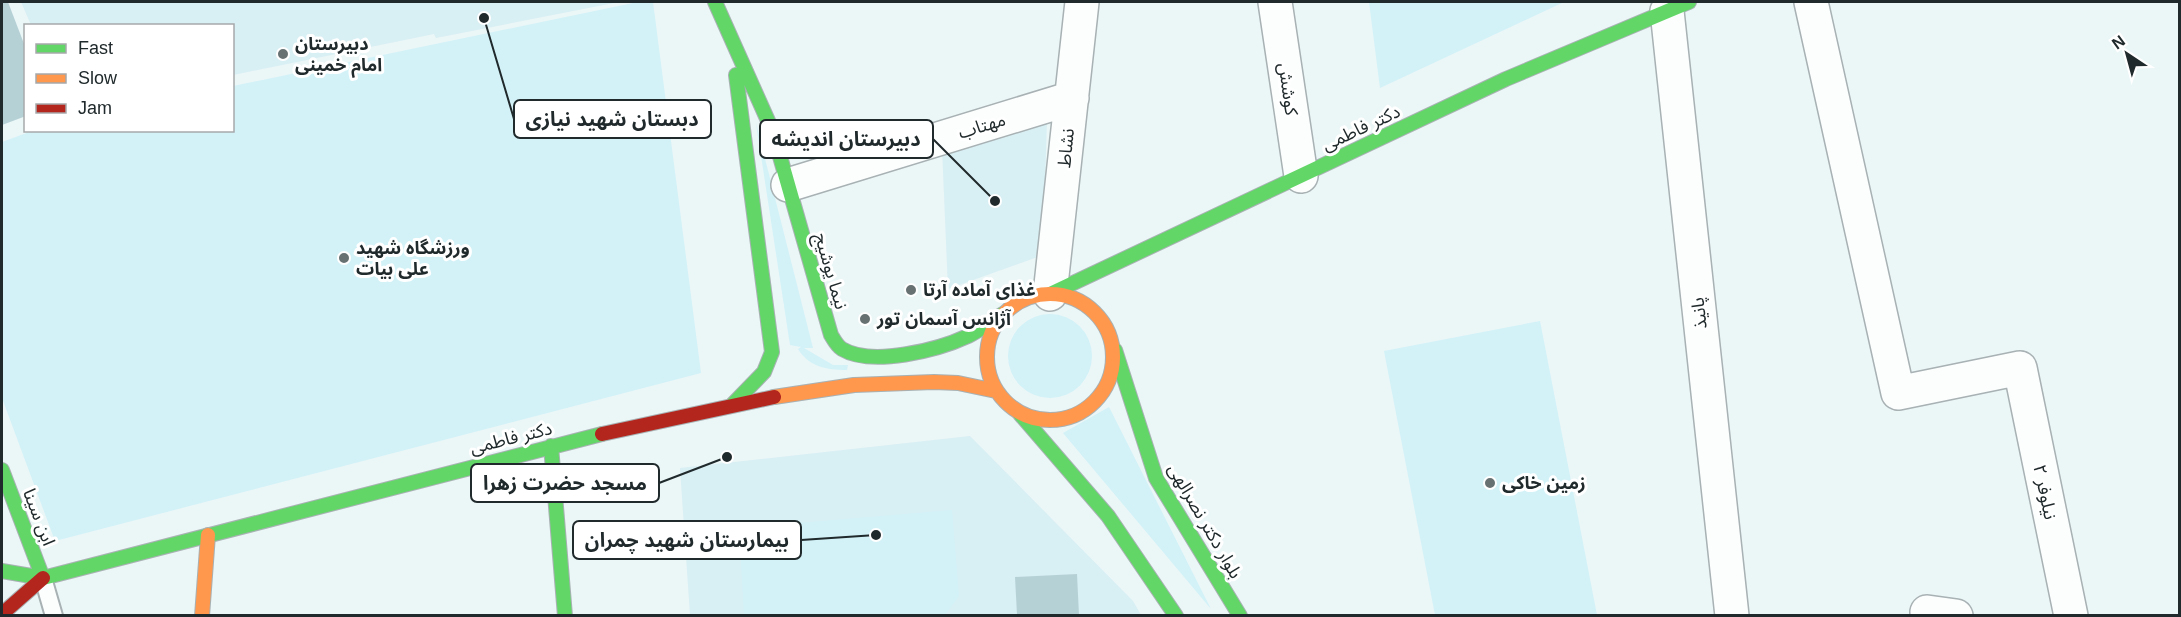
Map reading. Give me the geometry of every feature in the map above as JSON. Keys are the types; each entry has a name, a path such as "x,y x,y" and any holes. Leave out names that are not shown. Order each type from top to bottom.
{"street":[{"name":"نیما یوشیج","path":"715,2 773,132 831,335 840,349 869,357 891,356 935,347 969,336 1003,314"},
{"name":"نشاط","path":"1050,294 1082,2"},
{"name":"کوشش","path":"1275,2 1300,176"},
{"name":"نیلوفر ۲","path":"1811,2 1898,393 2020,368 2071,615"},
{"name":"دکتر فاطمی","path":"1050,294 1506,79 1677,5"},
{"name":"پانیذ","path":"1677,5 1732,615"},
{"name":"نیما یوشیج","path":"731,39 772,351 764,372 733,404"},
{"name":"مهتاب","path":"788,185 1072,98"},
{"path":"1020,414 1035,420 1052,421 1068,418 1084,411 1096,401 1106,387 1112,372 1114,355 1111,339 1104,324 1094,311 1081,302 1066,296 1050,294 1025,299 1003,314 988,343 986,359 989,376 996,391 1006,404 1020,414 1108,516 1176,615"},
{"name":"بلوار دکتر نصرالهی","path":"1111,339 1156,478 1240,615"},
{"name":"دکتر فاطمی","path":"43,578 551,446 753,400 854,385 934,382 958,383 996,391"},
{"path":"551,446 565,615"},
{"name":"ابن سینا","path":"2,470 43,578"},
{"path":"202,615 208,535"},
{"path":"2,571 43,578"},
{"path":"2,614 43,578"}],"lane":[{"path":"43,578 54,615"}],"shaded area":[{"name":"دبیرستان امام خمینی","path":"21,2 619,2 436,38 434,34 234,75 234,24 31,24"},
{"name":"ورزشگاه شهید علی بیات","path":"638,2 653,2 701,373 55,541 2,398 2,142 29,132 234,132 234,86"},
{"path":"1369,2 1564,2 1380,88"},
{"path":"1047,118 1043,255 948,289 942,147"},
{"path":"756,123 813,348 804,348 833,365 848,365 847,370 813,364 802,355 798,349 801,347 790,345"},
{"path":"1050,314 1066,317 1080,326 1089,340 1092,356 1089,372 1080,386 1066,395 1050,398 1034,395 1020,386 1011,372 1008,356 1011,340 1020,326 1034,317"},
{"name":"زمین خاکی","path":"1540,321 1597,615 1435,615 1384,351"},
{"path":"1109,407 1211,609 1063,433"},
{"path":"970,436 1133,601 1141,615 690,615 680,468"},
{"path":"952,510 959,596 945,615 744,615 739,528"}],"building":[{"path":"2,2 8,2 24,44 24,117 2,125"},
{"path":"1077,574 1079,615 1017,615 1015,577"}],"traffic: fast":[{"path":"715,2 773,132 831,335 839,346 855,354 870,357 923,351 968,336 1003,314"},
{"path":"1050,294 1506,79 1689,2"},
{"path":"733,404 764,372 772,352 736,75"},
{"path":"1115,350 1156,478 1240,616"},
{"path":"1020,414 1108,516 1176,616"},
{"path":"2,571 43,578 602,434"},
{"path":"551,446 565,616"},
{"path":"2,470 43,578"}],"traffic: slow":[{"path":"1050,294 1074,298 1095,312 1109,333 1113,357 1109,381 1095,402 1074,416 1050,420 1026,416 1005,402 991,381 987,357 991,333 1005,312 1026,298 1050,294"},
{"path":"774,397 854,385 934,382 958,383 996,391"},
{"path":"202,616 208,535"}],"traffic: jam":[{"path":"602,434 774,397"},
{"path":"2,614 43,578"}],"place":[{"name":"دبستان شهید نیازی","path":"484,18"},
{"name":"دبیرستان امام خمینی","path":"283,54"},
{"name":"دبیرستان اندیشه","path":"995,201"},
{"name":"ورزشگاه شهید علی بیات","path":"344,258"},
{"name":"غذای آماده آرتا","path":"911,290"},
{"name":"آژانس آسمان تور","path":"865,319"},
{"name":"مسجد حضرت زهرا","path":"727,457"},
{"name":"زمین خاکی","path":"1490,483"},
{"name":"بیمارستان شهید چمران","path":"876,535"}]}
